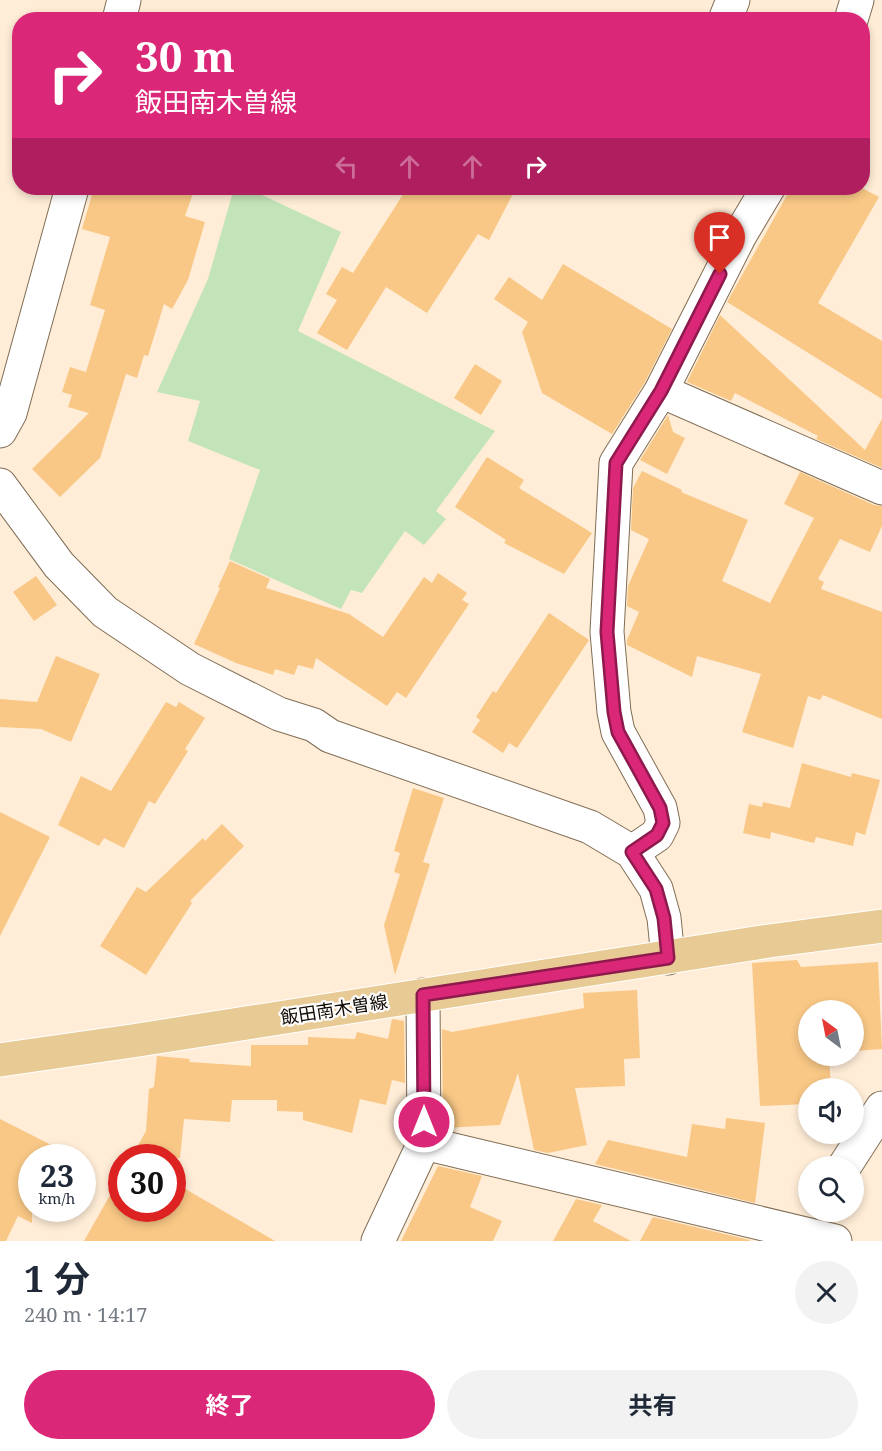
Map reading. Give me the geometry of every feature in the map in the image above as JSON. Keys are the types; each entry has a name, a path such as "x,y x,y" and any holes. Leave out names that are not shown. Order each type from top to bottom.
{"main road":[{"name":"飯田南木曽線","path":"0,1060 769,941 882,926"}],"street":[{"path":"0,431 10,413 70,195"},
{"path":"632,852 657,835 663,823 660,808 618,732 614,712 607,632 616,463 661,391 740,235 764,195"},
{"path":"661,391 882,488"},
{"path":"0,485 59,565 105,612 190,669 279,714 314,725 330,736 590,827 632,852 656,889 664,918 668,958"},
{"path":"378,1241 424,1143 423,995"},
{"path":"851,1156 882,1108"},
{"path":"424,1143 798,1220"},
{"path":"808,1222 836,1241"}],"green space":[{"path":"232,195 262,195 341,232 298,331 495,431 436,511 446,519 424,545 405,531 362,593 351,590 341,609 229,559 260,470 188,441 200,401 157,392 208,279"}],"building":[{"path":"870,192 879,197 818,303 882,341 882,399 727,302 787,195 870,195"},
{"path":"92,195 192,195 185,216 205,222 188,280 172,309 164,304 148,356 144,355 137,378 126,374 100,458 60,497 32,469 89,413 68,407 72,395 62,392 70,367 86,372 105,310 90,305 110,237 82,229"},
{"path":"403,195 512,195 489,240 478,234 427,313 386,287 347,350 317,333 337,300 326,294 342,267 353,273"},
{"path":"563,264 672,329 645,382 612,434 542,393 522,332 528,322 494,299 509,277 542,300"},
{"path":"720,315 865,450 882,419 882,468 816,439 818,436 735,393 731,401 687,382"},
{"path":"475,364 502,381 481,415 454,398"},
{"path":"668,415 673,432 685,438 667,474 640,460"},
{"path":"487,457 524,480 519,488 592,533 564,574 504,543 506,540 455,507"},
{"path":"642,471 682,490 681,492 748,520 722,581 770,603 814,518 784,504 800,472 874,505 882,506 882,526 870,552 840,539 818,579 824,582 821,589 882,612 882,719 823,695 820,700 808,696 793,748 742,732 761,674 697,656 692,677 627,645 639,612 627,606 628,586 649,539 631,530 633,488"},
{"path":"230,561 270,579 266,588 349,614 383,637 424,577 432,583 438,573 467,593 462,600 469,604 406,698 397,692 387,706 316,658 313,669 298,665 294,675 275,669 273,675 236,663 194,644"},
{"path":"36,576 57,605 34,621 13,592"},
{"path":"549,613 589,640 517,748 509,743 503,753 472,732 480,720 476,717 493,691 496,693"},
{"path":"56,656 100,674 71,742 41,729 0,727 0,699 37,702"},
{"path":"166,702 176,707 179,702 205,718 185,749 188,751 155,804 149,801 124,848 104,838 99,846 58,825 81,776 111,791"},
{"path":"802,763 851,777 852,773 880,780 865,835 856,832 853,846 816,837 814,843 771,832 770,839 743,833 749,804 762,807 763,802 790,808"},
{"path":"413,788 444,798 423,862 430,864 395,975 384,925 400,874 394,872 400,853 394,851"},
{"path":"0,812 50,837 0,936"},
{"path":"222,824 244,846 190,901 192,903 146,975 100,946 137,887 146,892 203,838 205,841"},
{"path":"797,960 801,967 878,962 882,1049 864,1050 864,1000 798,1000 798,1066 830,1066 830,1078 798,1078 798,1104 760,1106 752,963"},
{"path":"637,990 640,1058 624,1059 625,1086 575,1088 587,1145 548,1153 534,1150 518,1073 500,1125 443,1128 442,1029 452,1032 584,1008 583,993"},
{"path":"392,1019 404,1021 405,1083 392,1080 386,1105 360,1099 352,1133 303,1120 303,1112 277,1111 277,1100 232,1100 230,1122 184,1119 181,1144 139,1144 146,1131 149,1089 154,1087 157,1056 190,1059 189,1062 251,1066 251,1045 308,1045 308,1037 355,1039 357,1032 388,1039"},
{"path":"726,1118 765,1123 755,1203 595,1164 608,1140 687,1157 692,1124 725,1129"},
{"path":"0,1119 49,1144 18,1144 18,1216 6,1241 0,1241"},
{"path":"438,1166 482,1176 470,1207 502,1221 493,1241 401,1241"},
{"path":"186,1189 275,1241 84,1241 108,1199 108,1222 186,1222"},
{"path":"576,1199 602,1205 593,1221 631,1241 553,1241"},
{"path":"653,1217 750,1240 750,1241 640,1241"}],"route":[{"path":"424,1122 423,995 668,958 664,918 656,889 632,852 657,835 663,823 660,808 618,732 614,712 607,632 616,463 661,391 720,274"}]}
